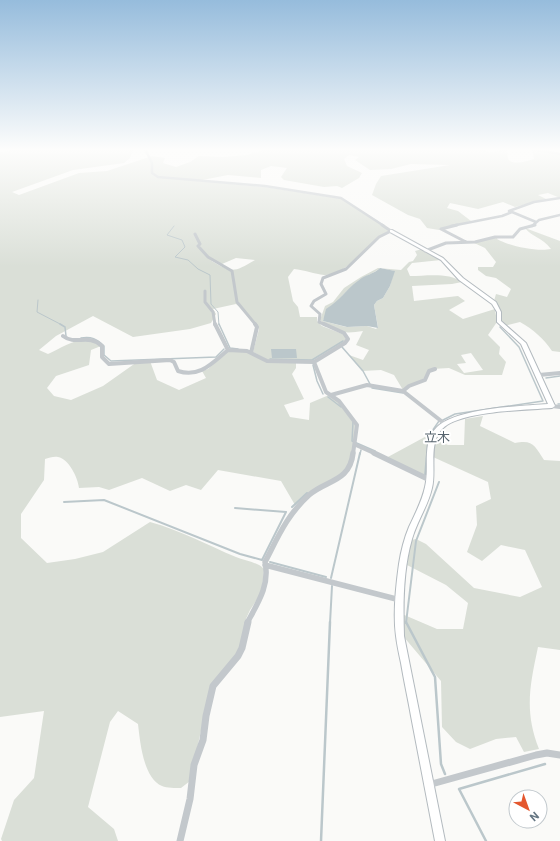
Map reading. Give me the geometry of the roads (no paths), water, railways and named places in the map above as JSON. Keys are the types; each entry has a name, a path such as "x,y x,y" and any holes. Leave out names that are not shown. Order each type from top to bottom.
{"street":[{"path":"279,188 341,198 352,203 391,231 442,259 461,279 494,303 498,312 499,321 522,343 539,375 552,406"},
{"path":"512,212 509,211 535,202 560,198"},
{"path":"466,242 441,228 502,216 512,212 536,222"},
{"path":"425,250 443,244 495,237 512,237 520,229 535,225 536,222 560,215"},
{"path":"63,336 69,340 90,338 96,341 102,346 102,357 109,364 170,360 174,362 178,371 185,373 206,369 228,350 251,353 267,361 314,362 348,339 344,334 319,322 320,314 311,306 314,301 326,294 321,284 324,278 346,269 379,237 391,231"},
{"path":"195,234 200,244 198,246 199,250 212,260 232,271 237,302 257,327 251,353"},
{"path":"205,291 205,302 213,312 214,323 228,350"},
{"path":"180,841 190,800 194,765 203,740 206,716 213,686 238,656 242,648 247,623 264,592 267,570 265,562 290,514 310,494 346,472 352,465 357,425 356,422 339,401 324,388 314,362"},
{"path":"403,391 409,386 425,380 429,371 435,369"},
{"path":"539,375 560,373"},
{"path":"331,395 367,386 403,391 445,424"},
{"path":"440,841 400,636 400,600 404,560 408,538 421,511 430,480 431,442 434,435 445,424 468,416 552,406 560,407"},
{"path":"355,443 430,480"},
{"path":"265,565 400,600"},
{"path":"428,785 536,755 547,753 560,755"}],"waterway":[{"path":"174,226 167,235 182,240 185,247 175,257 188,260 198,269 210,275 211,304 218,312 219,325"},
{"path":"38,300 37,312 62,325"},
{"path":"60,324 65,327 66,336"},
{"path":"219,324 230,348 238,349"},
{"path":"443,420 455,414 543,401 519,347 500,327"},
{"path":"81,338 91,338 99,342 104,346 104,355 111,361 216,357 224,349"},
{"path":"270,359 312,360 343,341"},
{"path":"342,347 363,371 370,384"},
{"path":"313,365 317,381 323,394"},
{"path":"546,378 560,376"},
{"path":"372,388 403,393"},
{"path":"328,397 341,407"},
{"path":"427,454 428,437 439,421"},
{"path":"353,422 352,441 375,451"},
{"path":"360,454 361,450"},
{"path":"331,578 360,453"},
{"path":"425,476 427,453"},
{"path":"406,622 416,541 439,482"},
{"path":"292,507 307,493"},
{"path":"64,502 104,500 240,554 262,560 286,512 235,508"},
{"path":"270,562 326,577"},
{"path":"330,623 332,586"},
{"path":"321,841 330,622"},
{"path":"406,622 435,677 441,764 445,774"},
{"path":"486,841 459,789 545,764"}],"district":[{"name":"立木","path":"437,437"}]}
